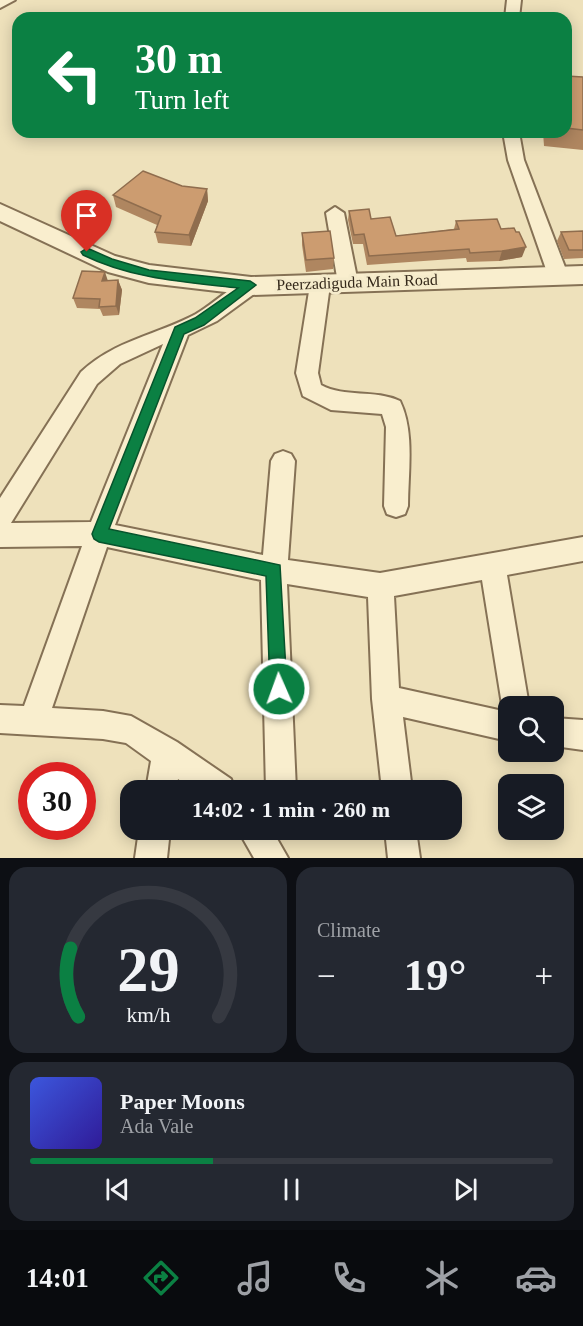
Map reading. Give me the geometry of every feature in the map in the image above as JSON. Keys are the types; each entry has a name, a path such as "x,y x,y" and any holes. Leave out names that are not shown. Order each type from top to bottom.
{"street":[{"path":"0,4 8,0"},
{"path":"512,138 516,160 558,275"},
{"name":"Peerzadiguda Main Road","path":"0,212 108,263 149,274 250,285 320,285 583,275"},
{"path":"336,213 348,283"},
{"path":"0,519 89,378 101,364 124,349 179,331 200,321 250,285"},
{"path":"320,285 307,373 311,390 331,401 382,403 392,408 397,427 396,506"},
{"path":"33,721 99,534 179,331"},
{"path":"281,780 274,570 284,461"},
{"path":"0,535 99,534 274,570 380,586 583,549"},
{"path":"492,564 513,696"},
{"path":"380,586 386,699 396,780"},
{"path":"386,699 498,725"},
{"path":"0,719 103,724 131,730 206,780"},
{"path":"564,733 583,735"},
{"path":"163,780 167,752"},
{"path":"151,858 154,840"},
{"path":"402,840 404,858"}],"building":[{"path":"572,76 583,77 583,130 572,129"},
{"path":"143,171 182,186 207,189 189,235 155,232 161,216 113,195"},
{"path":"369,209 371,219 390,217 396,236 459,229 456,221 497,219 501,229 514,228 516,232 519,232 526,247 470,253 469,249 369,256 364,234 354,235 349,211"},
{"path":"330,231 334,258 306,260 302,233"},
{"path":"583,231 583,250 569,250 561,232"},
{"path":"82,271 105,272 102,281 118,280 116,306 99,307 100,299 73,298"}],"route":[{"path":"87,252 108,263 149,274 250,285 200,321 179,331 99,534 274,570 279,689"}]}
